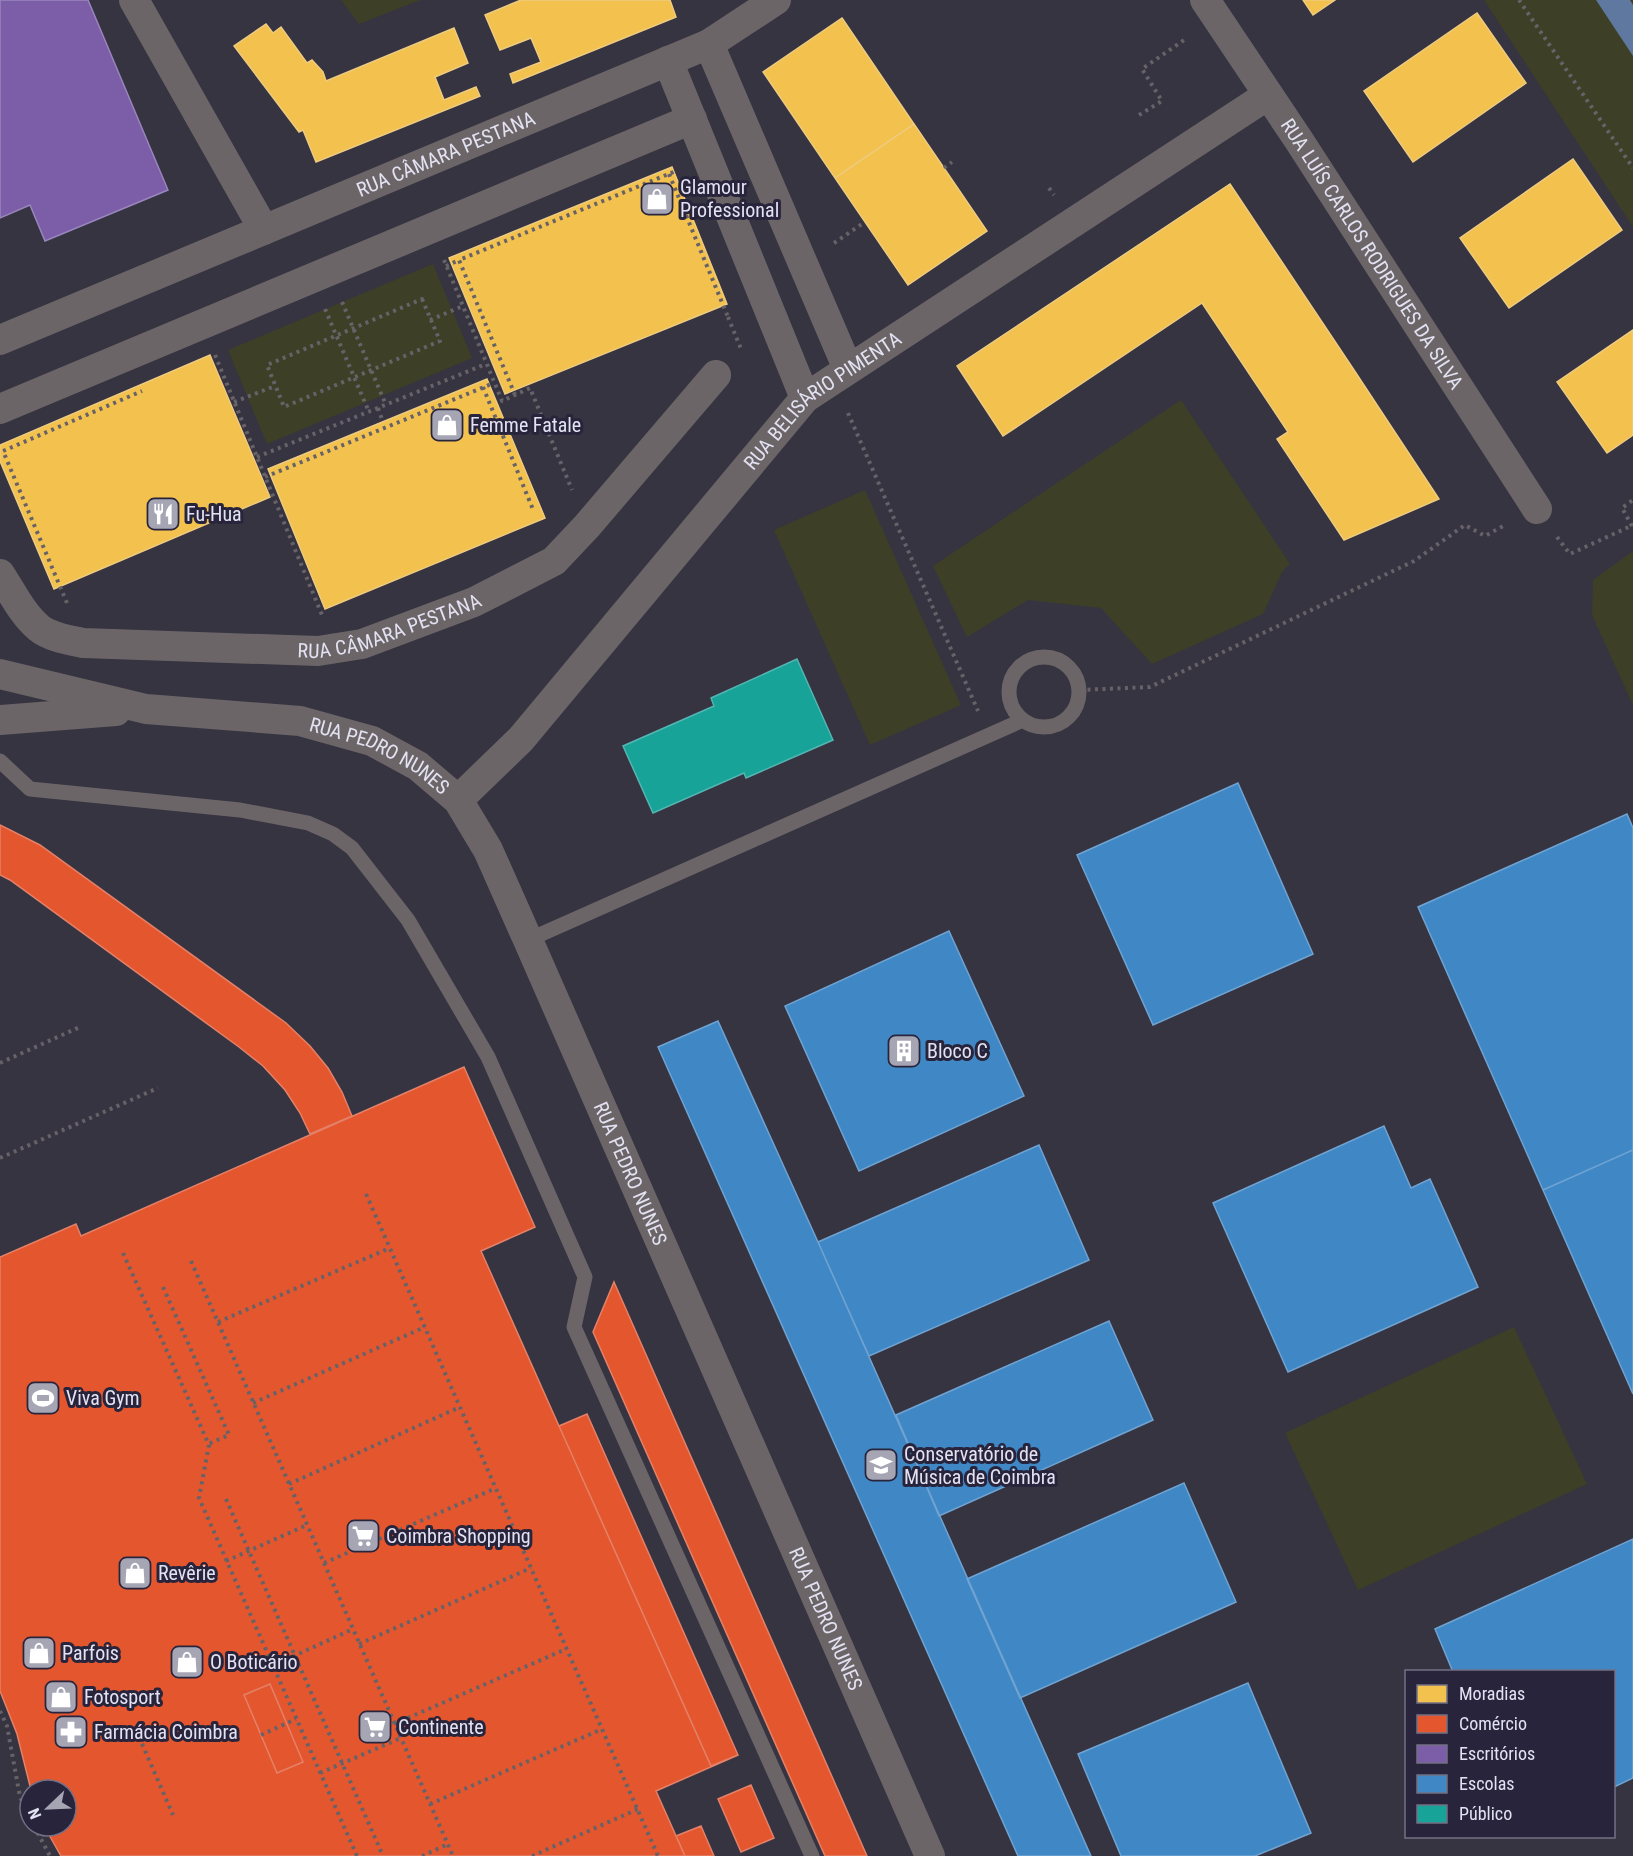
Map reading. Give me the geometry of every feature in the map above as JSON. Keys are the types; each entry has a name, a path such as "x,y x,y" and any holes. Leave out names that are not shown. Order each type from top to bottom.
{"street":[{"path":"134,0 264,230"},
{"name":"RUA CÂMARA PESTANA","path":"0,340 709,44 776,0"},
{"name":"RUA LUÍS CARLOS RODRIGUES DA SILVA","path":"1211,9 1537,509"},
{"path":"709,44 841,374"},
{"path":"668,61 805,398"},
{"name":"RUA BELISÁRIO PIMENTA","path":"458,800 521,739 805,398 1268,95"},
{"path":"0,409 692,119"},
{"name":"RUA CÂMARA PESTANA","path":"0,574 27,615 40,629 63,639 83,643 318,651 362,644 474,602 554,561 587,526 716,375"},
{"name":"RUA PEDRO NUNES","path":"0,674 146,709 300,722 372,741 418,766 458,800 488,850 930,1856"},
{"name":"RUA PEDRO NUNES","path":"0,720 146,709"}],"lane":[{"path":"1040,657 1052,657 1062,661 1071,669 1080,690 1073,712 1056,725 1044,727 1023,720 1015,711 1010,700 1012,677 1029,660 1040,657"},
{"path":"528,940 1023,720"},
{"path":"0,761 30,789 240,810 308,823 333,834 352,848 408,920 488,1057 585,1278 574,1327 812,1856"}],"path":[{"path":"1519,0 1633,168"},
{"path":"1139,115 1162,101 1142,69 1211,9"},
{"path":"944,168 952,162"},
{"path":"446,266 672,173 741,349 716,375"},
{"path":"431,228 501,401 530,388 587,526"},
{"path":"459,260 515,395"},
{"path":"320,274 353,328 386,405"},
{"path":"320,274 337,335 369,412"},
{"path":"422,299 440,341 284,407 267,365 353,328 422,299"},
{"path":"728,317 766,301"},
{"path":"430,320 463,306"},
{"path":"202,324 336,649"},
{"path":"257,457 486,364"},
{"path":"841,374 989,735"},
{"path":"265,477 494,383"},
{"path":"234,402 275,386"},
{"path":"483,387 534,512"},
{"path":"60,587 3,451 149,388"},
{"path":"378,408 383,422"},
{"path":"1080,690 1150,687 1414,561 1465,525 1485,536 1537,509 1570,554 1632,525 1622,508 1633,500"},
{"path":"0,1063 82,1026"},
{"path":"0,1158 158,1088"},
{"path":"366,1194 658,1856"},
{"path":"218,1322 390,1248"},
{"path":"123,1253 208,1444 199,1498 357,1856"},
{"path":"191,1261 453,1856"},
{"path":"163,1287 229,1435 208,1444"},
{"path":"254,1403 424,1326"},
{"path":"289,1484 460,1407"},
{"path":"324,1563 496,1488"},
{"path":"226,1499 383,1856"},
{"path":"226,1561 307,1525"},
{"path":"359,1644 531,1568"},
{"path":"272,1666 353,1629"},
{"path":"394,1724 566,1649"},
{"path":"0,1711 7,1726 18,1786"},
{"path":"261,1735 296,1719"},
{"path":"430,1804 602,1729"},
{"path":"139,1737 173,1815"},
{"path":"320,1773 401,1738"},
{"path":"532,1856 638,1809"},
{"path":"40,1838 50,1856"},
{"path":"422,1856 448,1845"}],"green space":[{"path":"341,0 420,0 359,24"},
{"path":"1484,0 1633,0 1633,227"},
{"path":"433,264 472,358 267,444 228,350"},
{"path":"1181,400 1290,564 1282,572 1263,614 1152,664 1101,608 1028,600 967,637 933,566"},
{"path":"865,490 961,705 870,745 774,530"},
{"path":"1633,551 1633,705 1592,615 1593,580"},
{"path":"1514,1327 1587,1484 1358,1590 1285,1433"}],"water":[{"path":"1596,0 1630,0 1633,5 1633,56"}],"building: Moradias":[{"path":"521,0 670,0 676,17 513,83 510,74 541,62 531,38 500,50 485,15"},
{"path":"1303,0 1335,0 1313,15"},
{"path":"1477,13 1526,83 1413,162 1364,91"},
{"path":"842,18 914,124 835,178 763,72"},
{"path":"266,24 273,33 281,27 307,63 312,60 323,72 326,81 454,28 468,63 435,77 444,100 476,87 480,96 316,162 303,130 299,132 234,46"},
{"path":"914,124 987,231 908,285 835,178"},
{"path":"1573,159 1622,230 1509,308 1460,238"},
{"path":"672,167 727,304 505,394 449,258"},
{"path":"1230,184 1439,499 1344,540 1277,439 1288,432 1202,303 1003,436 957,366"},
{"path":"1633,330 1633,435 1607,453 1557,382"},
{"path":"210,355 270,497 54,589 0,461 0,445"},
{"path":"487,379 545,518 325,609 268,469"}],"building: Comércio":[{"path":"0,825 40,845 286,1023 310,1046 328,1068 352,1116 310,1134 285,1090 263,1066 10,880 0,875"},
{"name":"Coimbra Shopping","path":"464,1067 535,1227 481,1251 559,1426 587,1414 738,1755 656,1791 685,1856 61,1856 51,1838 78,1838 78,1778 28,1778 17,1734 0,1691 0,1257 76,1224 81,1236"},
{"path":"614,1282 867,1856 825,1856 593,1332"},
{"path":"587,1414 738,1755 711,1766 559,1426"},
{"path":"270,1684 303,1762 277,1773 244,1695"},
{"path":"751,1785 774,1838 741,1852 718,1799"},
{"path":"701,1826 714,1856 685,1856 676,1836"}],"building: Escritórios":[{"path":"0,0 88,0 168,190 45,241 30,205 0,218"}],"building: Escolas":[{"path":"1238,783 1313,954 1153,1025 1077,855"},
{"path":"1627,814 1633,828 1633,1150 1543,1190 1418,907"},
{"name":"Bloco C","path":"949,931 1024,1096 859,1171 785,1006"},
{"name":"Conservatório de Música de Coimbra","path":"718,1021 1091,1856 1018,1856 658,1047"},
{"path":"1384,1126 1411,1188 1430,1179 1478,1287 1288,1372 1213,1203"},
{"path":"1039,1145 1089,1260 869,1356 818,1242"},
{"path":"1633,1150 1633,1394 1543,1190"},
{"path":"1109,1321 1153,1420 939,1516 896,1415"},
{"path":"1184,1483 1236,1602 1020,1698 967,1579"},
{"path":"1633,1539 1633,1778 1615,1787 1615,1670 1452,1670 1435,1629"},
{"path":"1248,1683 1311,1833 1255,1856 1121,1856 1078,1754"}],"building: Público":[{"path":"797,659 833,740 746,778 744,773 653,813 623,746 714,706 711,698"}],"place":[{"name":"Glamour Professional","path":"657,199"},
{"name":"Femme Fatale","path":"447,425"},
{"name":"Fu-Hua","path":"163,514"},
{"name":"Bloco C","path":"904,1051"},
{"name":"Viva Gym","path":"43,1398"},
{"name":"Conservatório de Música de Coimbra","path":"881,1465"},
{"name":"Coimbra Shopping","path":"363,1536"},
{"name":"Revêrie","path":"135,1573"},
{"name":"Parfois","path":"39,1653"},
{"name":"O Boticário","path":"187,1662"},
{"name":"Fotosport","path":"61,1697"},
{"name":"Continente","path":"375,1727"},
{"name":"Farmácia Coimbra","path":"71,1732"}]}
